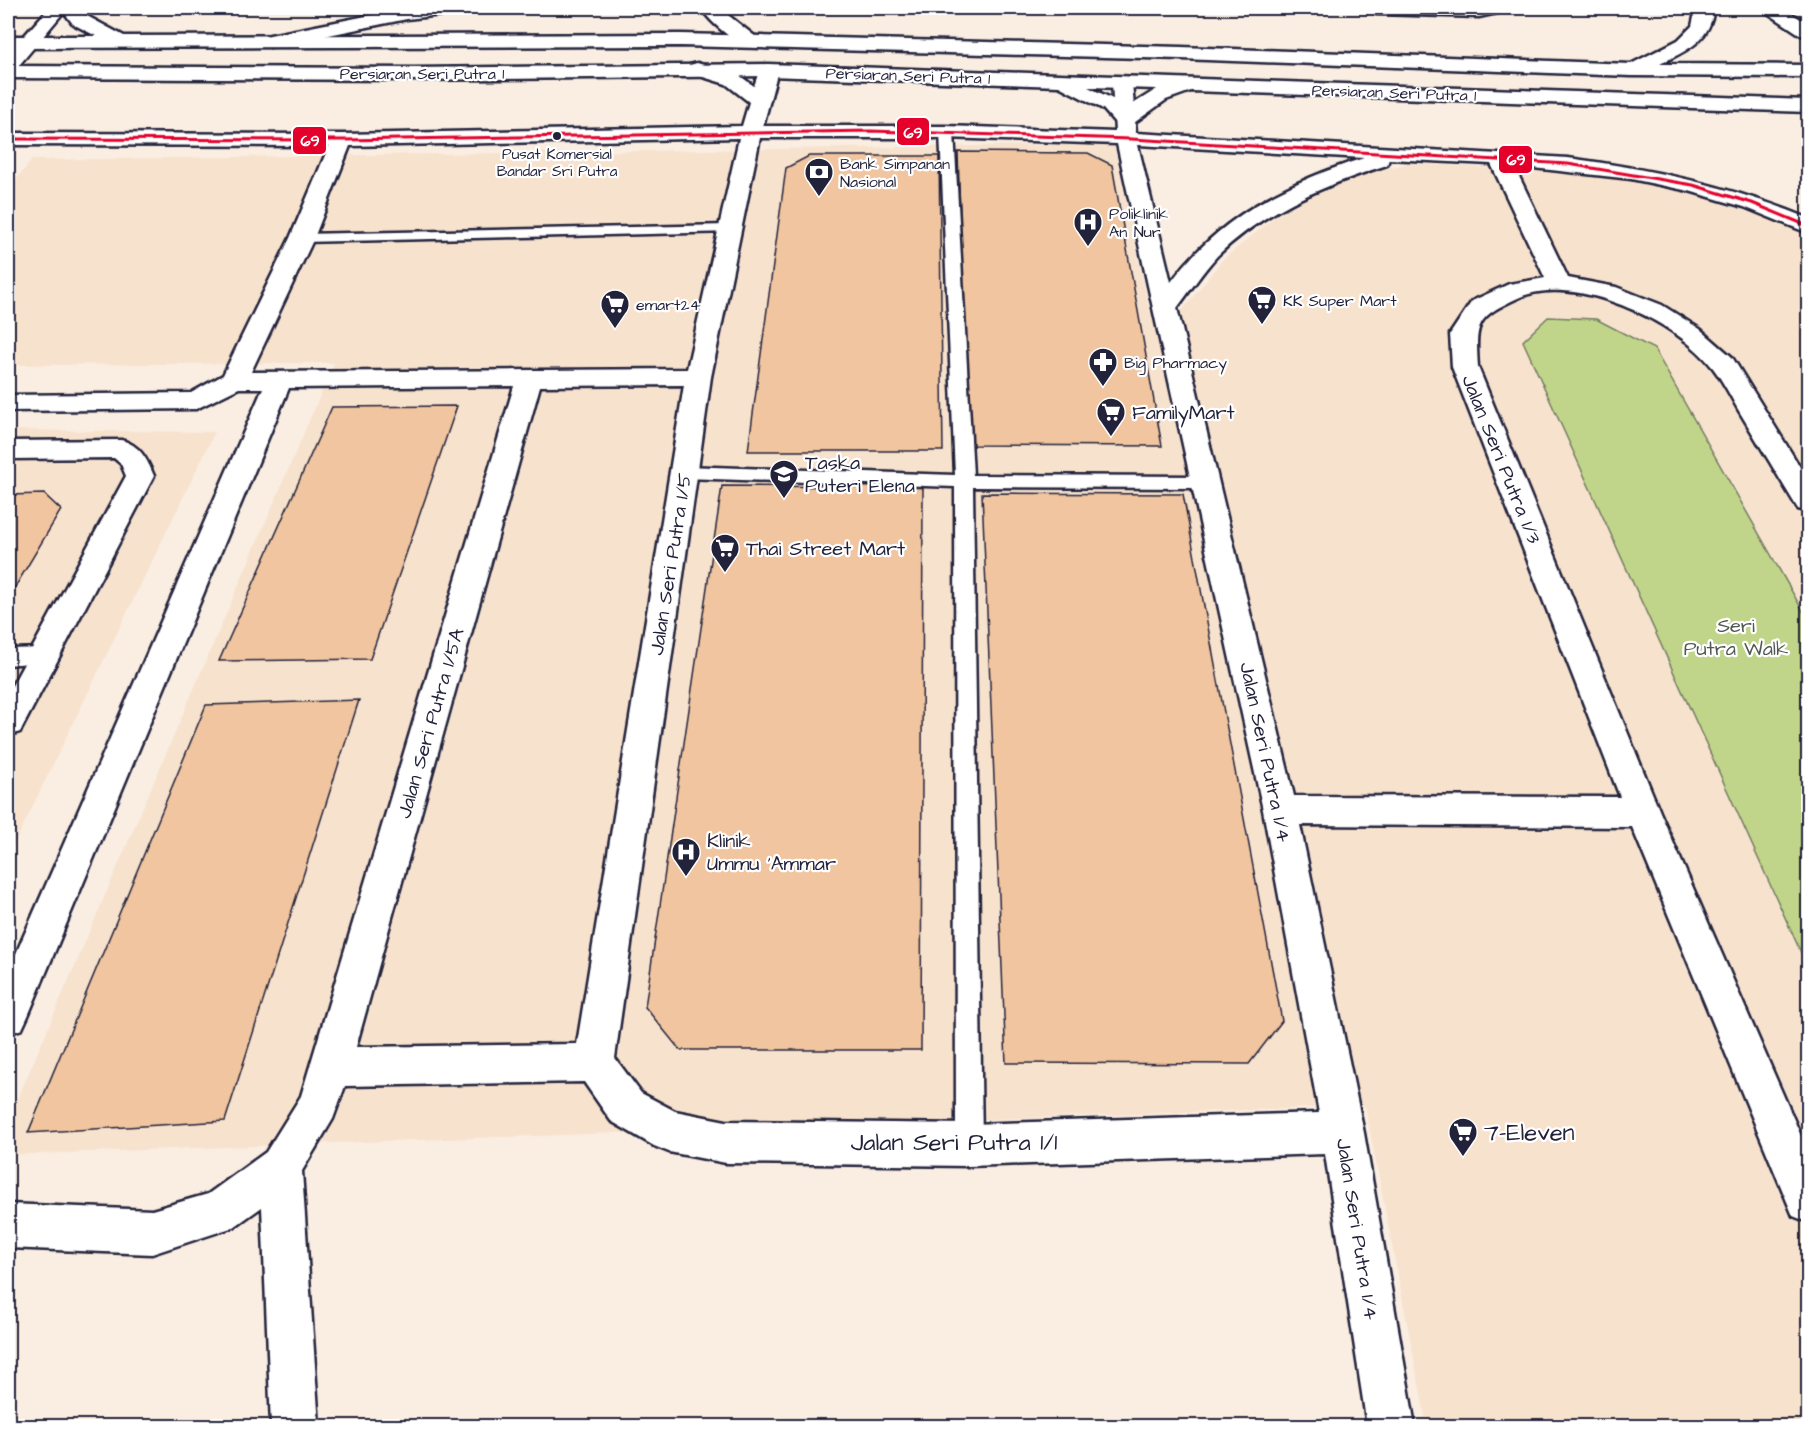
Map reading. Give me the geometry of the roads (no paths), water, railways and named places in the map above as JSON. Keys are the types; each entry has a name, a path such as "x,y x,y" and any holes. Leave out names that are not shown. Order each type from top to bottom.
{"street":[{"path":"8,66 58,8"},
{"path":"70,8 80,20 120,41"},
{"path":"270,41 407,13 450,8"},
{"path":"710,8 717,17 751,41"},
{"path":"1376,8 1479,11 1495,8"},
{"path":"1631,70 1685,44 1701,27 1705,8"},
{"path":"1769,8 1809,31"},
{"path":"681,40 728,50 768,70"},
{"name":"Persiaran Seri Putra 1","path":"8,42 751,41 1181,53 1631,70 1809,71"},
{"path":"1122,82 1181,53"},
{"path":"697,69 733,80 761,101"},
{"name":"Persiaran Seri Putra 1","path":"8,72 414,74 697,69 768,70 1809,106"},
{"name":"Jalan Seri Putra 1/5","path":"594,1063 698,377 751,131 768,70"},
{"path":"1054,80 1110,105 1125,130"},
{"name":"Jalan Seri Putra 1/4","path":"1122,82 1125,130 1280,810 1343,1133 1391,1426"},
{"path":"1125,130 1138,108 1169,91 1197,84"},
{"path":"1677,100 1764,113 1809,124"},
{"path":"8,139 342,140 751,131 1125,130 1617,170 1701,187 1786,214 1809,226"},
{"path":"234,380 302,238 342,140"},
{"path":"1166,306 1209,251 1260,210 1326,177 1398,154"},
{"path":"1500,160 1558,283"},
{"name":"Jalan Seri Putra 1/3","path":"1809,502 1723,363 1691,334 1653,310 1607,292 1558,283 1518,289 1481,306 1463,334 1466,367 1643,812 1809,1201"},
{"path":"8,403 196,401 234,380 698,377"},
{"name":"Jalan Seri Putra 1/5A","path":"281,1167 319,1105 331,1067 529,379"},
{"path":"8,1016 279,380"},
{"path":"8,450 121,449 133,460 140,476 8,723"},
{"path":"1280,810 1643,812"},
{"path":"331,1067 594,1063"},
{"name":"Jalan Seri Putra 1/1","path":"594,1063 626,1107 669,1131 726,1142 969,1144 1343,1133"},
{"path":"8,1227 152,1232 219,1212 281,1167"},
{"path":"281,1167 295,1426"}],"lane":[{"path":"947,132 964,481 969,1144"},
{"path":"302,238 729,229"},
{"path":"684,472 964,481 1205,482"},
{"path":"8,657 44,656"}],"place":[{"name":"Pusat Komersial Bandar Sri Putra","path":"557,136"},
{"name":"Bank Simpanan Nasional","path":"819,198"},
{"name":"Poliklinik An Nur","path":"1088,248"},
{"name":"KK Super Mart","path":"1262,326"},
{"name":"emart24","path":"615,330"},
{"name":"Big Pharmacy","path":"1103,388"},
{"name":"FamilyMart","path":"1111,438"},
{"name":"Taska Puteri Elena","path":"784,500"},
{"name":"Thai Street Mart","path":"725,574"},
{"name":"Klinik Ummu 'Ammar","path":"686,878"},
{"name":"7-Eleven","path":"1463,1158"}],"park label":[{"name":"Seri Putra Walk","path":"1736,636"}]}
